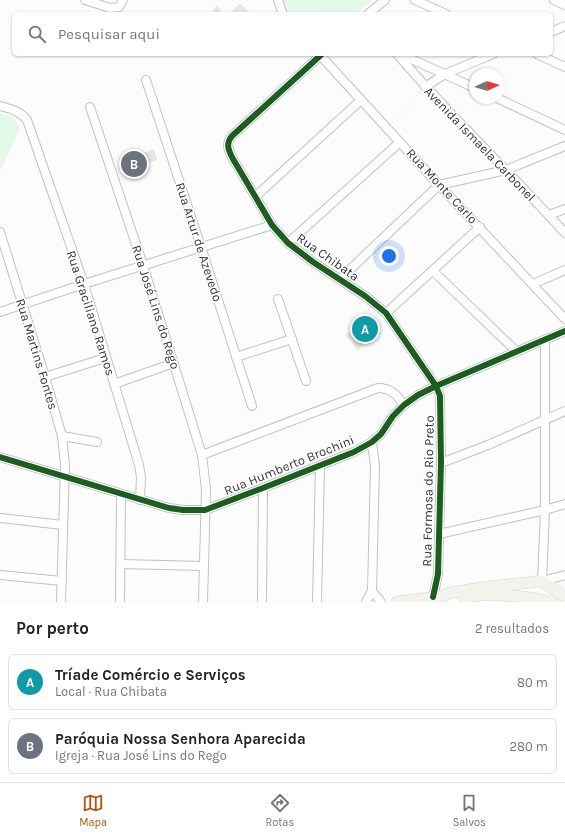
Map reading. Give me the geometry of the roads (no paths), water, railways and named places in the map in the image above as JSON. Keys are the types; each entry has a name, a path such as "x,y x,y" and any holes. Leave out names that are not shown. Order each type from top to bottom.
{"main road":[{"path":"490,596 542,581"},
{"path":"509,596 542,581"},
{"path":"542,581 565,597"},
{"path":"398,602 435,598 509,596 536,598 552,602"}],"street":[{"path":"85,0 110,8 119,7 123,0"},
{"path":"278,0 282,12"},
{"path":"370,12 385,0"},
{"path":"415,0 442,12"},
{"path":"554,0 565,5"},
{"path":"553,31 565,26"},
{"name":"Rua Chibata","path":"318,56 232,136 228,144 233,159 272,225 288,243 386,313 436,386"},
{"name":"Rua Monte Carlo","path":"322,56 439,185 565,319"},
{"name":"Avenida Ismaela Carbonel","path":"398,56 425,87 565,233"},
{"path":"404,56 469,85"},
{"path":"425,87 445,74 488,56"},
{"path":"540,56 565,67"},
{"name":"Rua Artur de Azevedo","path":"146,80 252,406"},
{"path":"256,196 362,100"},
{"path":"505,102 565,130"},
{"name":"Rua Graciliano Ramos","path":"0,106 23,114 30,128 84,284 105,358 139,464 141,477 140,500"},
{"name":"Rua José Lins do Rego","path":"90,107 143,265 202,455 206,489 203,602"},
{"path":"288,243 400,142"},
{"path":"340,279 439,185 506,170 565,146"},
{"path":"549,216 565,209"},
{"path":"0,312 143,265 272,225"},
{"path":"386,313 480,227"},
{"name":"Rua Martins Fontes","path":"0,232 62,436 64,450 64,477 61,602"},
{"path":"533,284 565,270"},
{"path":"433,271 516,351"},
{"path":"278,299 306,381"},
{"name":"Rua Humberto Brochini","path":"0,457 169,508 205,510 354,452 372,442 393,416 404,405 418,395 516,351 565,331"},
{"path":"236,357 292,338"},
{"path":"545,340 545,510 542,581 565,575"},
{"path":"45,376 105,358"},
{"path":"114,384 174,363"},
{"name":"Rua Formosa do Rio Preto","path":"435,598 438,574 441,463 440,396 436,386"},
{"path":"202,455 378,388 386,388 392,391 404,405"},
{"path":"441,463 565,411"},
{"path":"62,436 97,442"},
{"path":"366,602 372,591 375,466 372,442"},
{"path":"317,602 320,466"},
{"path":"262,602 263,488"},
{"path":"120,602 121,494"},
{"path":"439,534 545,510 565,504"},
{"path":"0,518 63,525"},
{"path":"121,564 203,566"},
{"path":"0,575 62,581"},
{"path":"372,591 381,602"}],"place":[{"name":"Paróquia Nossa Senhora Aparecida","path":"134,164"},
{"name":"Tríade Comércio e Serviços","path":"365,329"}]}
